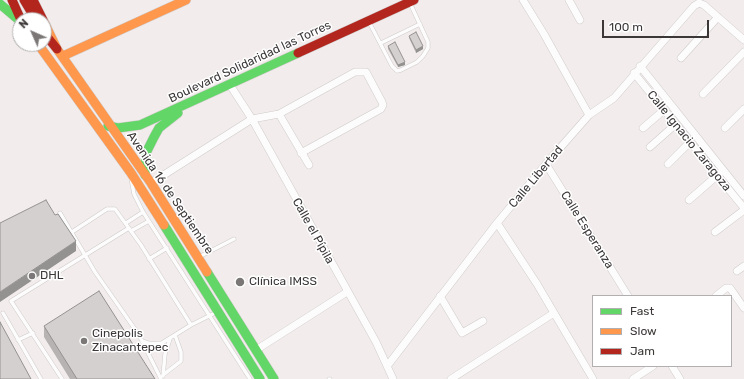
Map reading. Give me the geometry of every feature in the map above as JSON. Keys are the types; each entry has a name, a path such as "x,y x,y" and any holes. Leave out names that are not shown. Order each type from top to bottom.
{"main road":[{"path":"12,0 17,12"},
{"path":"52,43 60,53 186,0"},
{"name":"Boulevard Solidaridad las Torres","path":"93,122 118,128 140,125 199,100 412,1"},
{"path":"28,2 32,12"},
{"name":"Avenida 16 de Septiembre","path":"28,2 36,12"},
{"path":"0,4 12,13"},
{"name":"Avenida 16 de Septiembre","path":"52,37 60,53 145,175 274,379"},
{"name":"Avenida 16 de Septiembre","path":"44,52 131,173 241,356 260,379"},
{"path":"145,175 146,153 159,128 172,117 199,100"}],"street":[{"path":"523,0 544,34 589,115"},
{"path":"568,0 580,20"},
{"name":"Calle Libertad","path":"388,365 497,222 589,115 614,98 640,66 694,6 699,3 718,17"},
{"path":"0,15 9,11"},
{"path":"681,58 718,17 744,40"},
{"path":"703,94 744,52"},
{"name":"Calle Ignacio Zaragoza","path":"640,66 744,196"},
{"path":"150,183 252,119 279,114 355,72 366,72 383,105 377,112 302,153"},
{"name":"Calle Ignacio Zaragoza","path":"634,73 744,209"},
{"name":"Calle el Pípila","path":"230,85 252,119 388,365 393,379"},
{"path":"648,91 655,85"},
{"path":"725,128 744,109"},
{"path":"643,128 664,110"},
{"path":"279,114 309,165"},
{"path":"650,147 676,124"},
{"path":"668,164 690,142"},
{"name":"Calle Esperanza","path":"546,164 627,295"},
{"path":"689,200 724,171"},
{"path":"714,232 744,209"},
{"path":"497,222 593,379"},
{"path":"737,271 744,266"},
{"path":"717,295 726,288 730,288 744,308"},
{"path":"256,350 347,292"},
{"path":"440,296 462,332 483,321"},
{"path":"451,379 554,314"},
{"path":"633,379 651,367"},
{"path":"673,367 680,379"}],"lane":[{"path":"369,21 393,68 401,70 417,62 427,51 428,42 412,1"},
{"path":"381,44 420,24"},
{"path":"131,173 131,186 143,212 167,248 215,313"},
{"path":"72,232 107,209 115,209 141,245 191,324"},
{"path":"60,212 98,277 142,341 162,378"},
{"path":"126,223 143,212"},
{"path":"62,379 11,301 130,229 149,221"},
{"path":"198,258 234,239"},
{"path":"149,259 167,248"},
{"path":"142,341 155,344 170,339 191,324 228,306"},
{"path":"3,313 41,379"},
{"path":"18,340 33,333"},
{"path":"162,378 181,361 181,352 175,335"},
{"path":"162,378 165,354 170,339"},
{"path":"241,356 250,379"}],"building":[{"path":"416,32 423,46 416,50 409,36"},
{"path":"395,42 405,62 398,65 388,46"},
{"path":"46,200 55,215 58,214 76,241 0,292 0,223"},
{"path":"99,291 155,379 77,379 44,326"},
{"path":"0,322 31,379 0,379"}],"traffic: fast":[{"path":"0,4 12,14"},
{"path":"108,126 118,128 140,125 298,53"},
{"path":"145,175 146,153 154,137 159,128 178,113"},
{"path":"164,225 260,379"},
{"path":"207,272 274,379"}],"traffic: slow":[{"path":"63,56 186,0"},
{"path":"52,39 57,49 151,183 207,272"},
{"path":"44,52 131,173 164,225"}],"traffic: jam":[{"path":"12,0 17,12"},
{"path":"24,0 31,12"},
{"path":"33,0 39,12"},
{"path":"298,53 414,0"},
{"path":"52,43 57,49"}],"place":[{"name":"DHL","path":"32,276"},
{"name":"Clínica IMSS","path":"240,282"},
{"name":"Cinepolis Zinacantepec","path":"84,341"}]}
